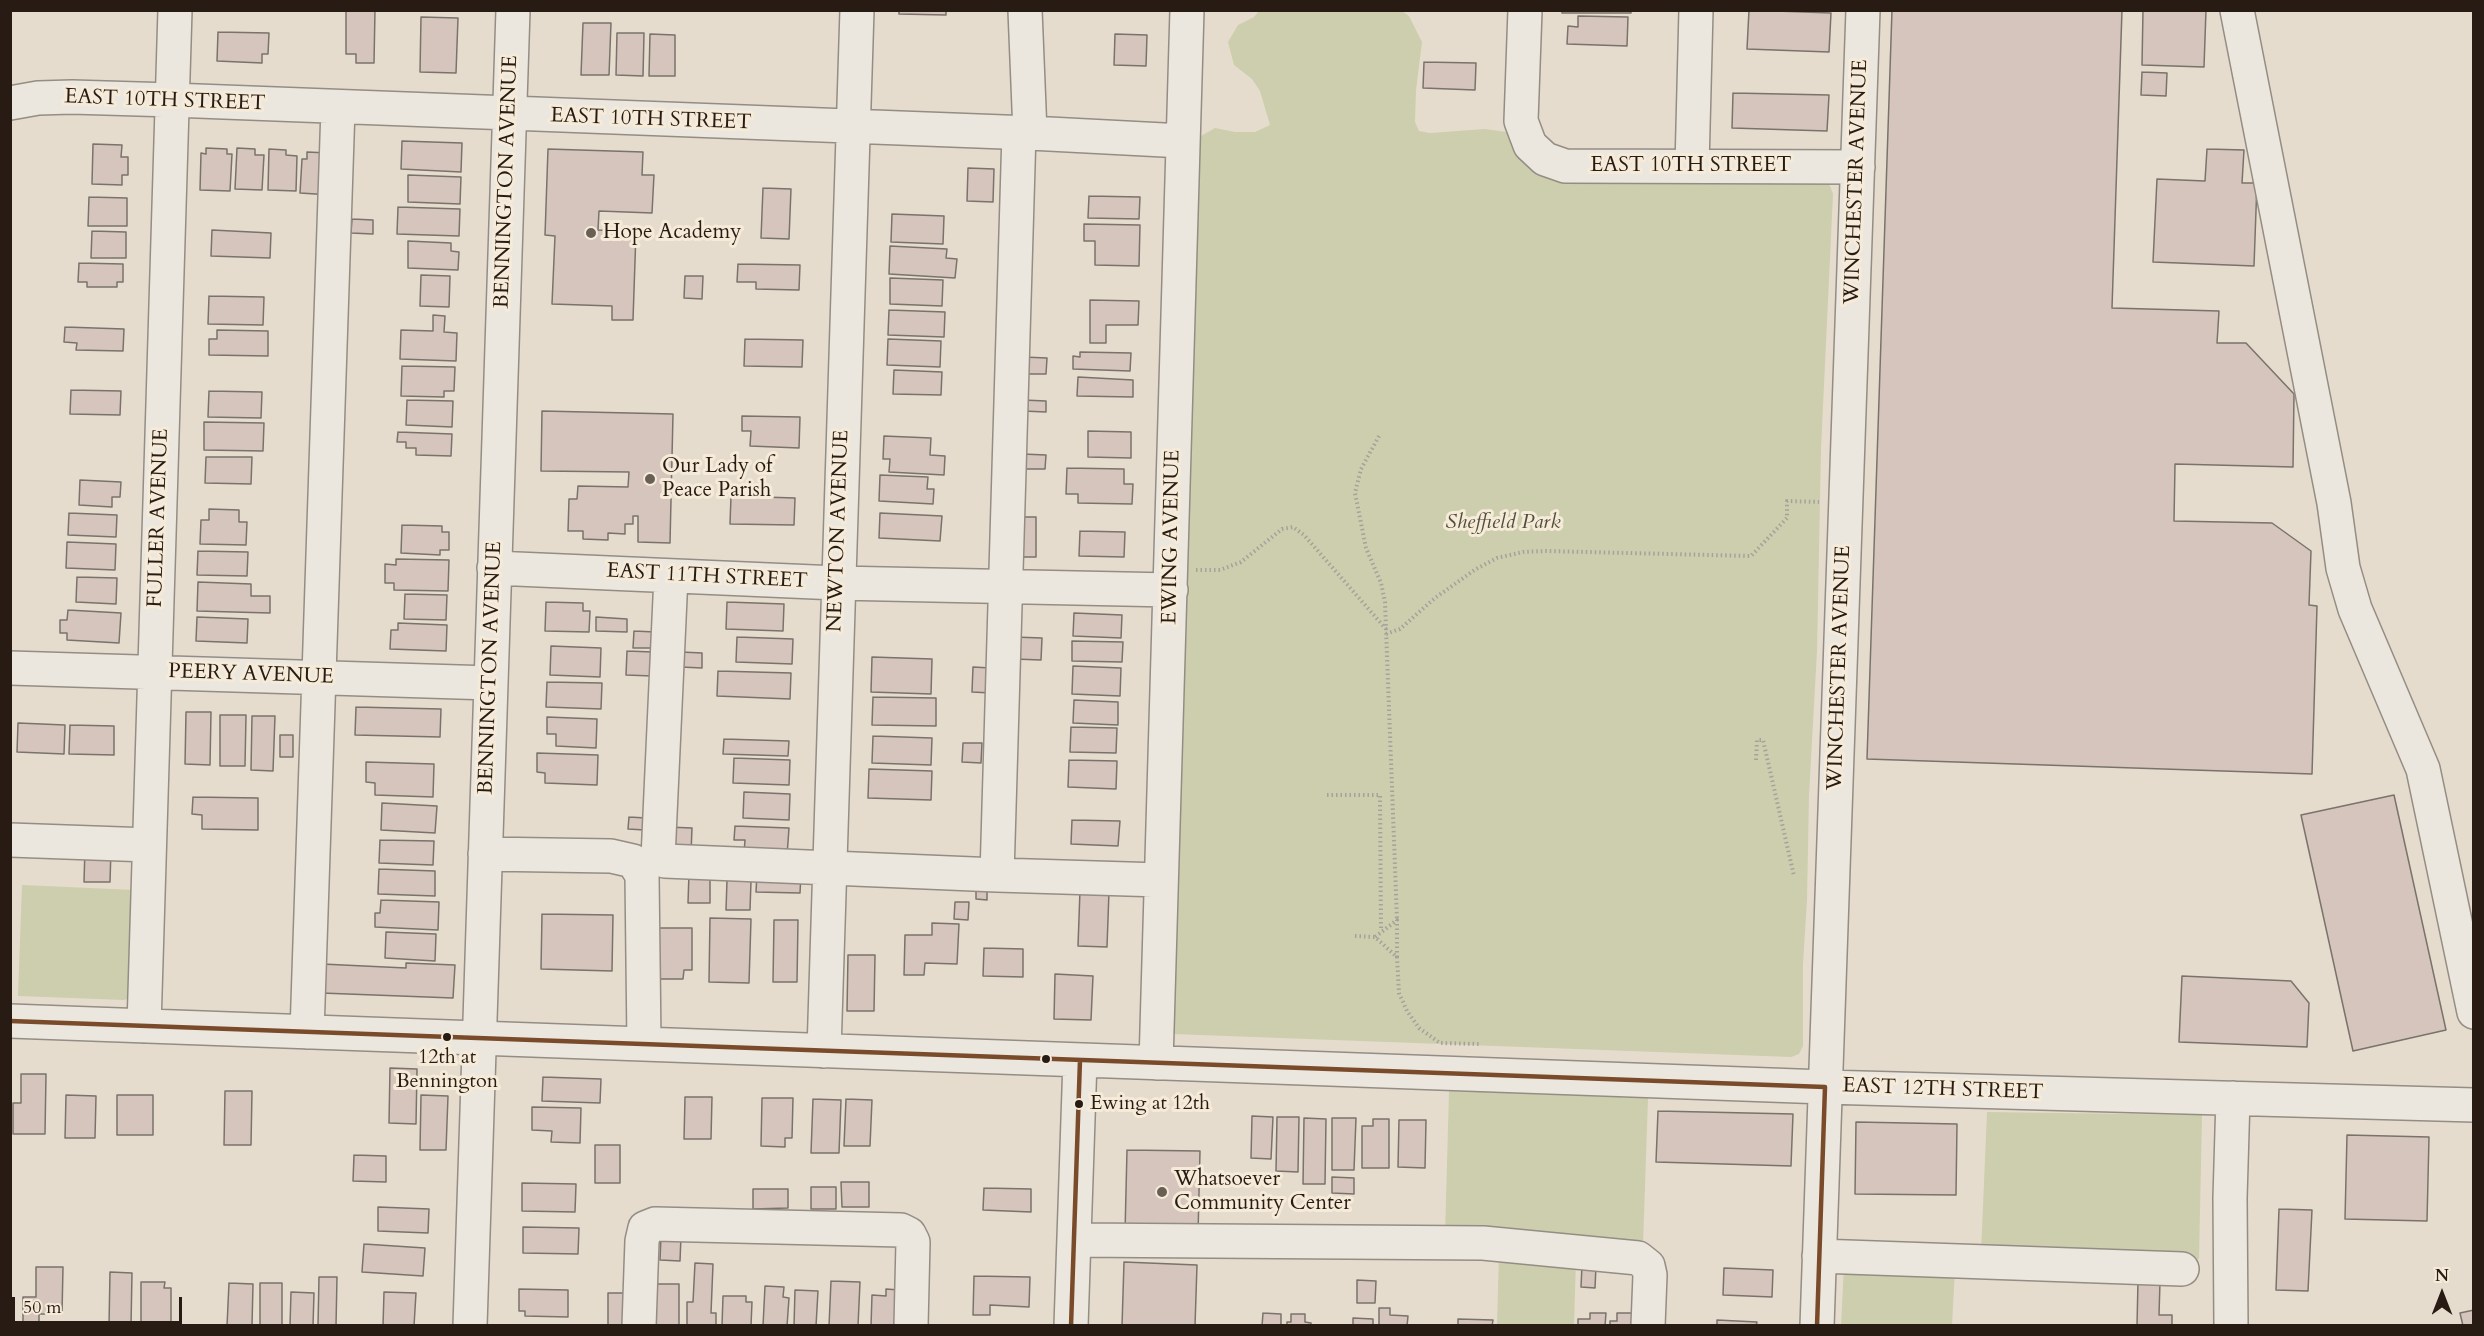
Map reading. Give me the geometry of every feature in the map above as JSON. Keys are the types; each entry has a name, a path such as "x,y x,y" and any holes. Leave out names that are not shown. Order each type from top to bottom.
{"street":[{"name":"FULLER AVENUE","path":"144,1026 175,10"},
{"name":"BENNINGTON AVENUE","path":"470,1326 513,10"},
{"name":"NEWTON AVENUE","path":"824,1051 837,583 857,10"},
{"path":"997,875 1025,133 1025,10"},
{"name":"EWING AVENUE","path":"1156,1063 1161,880 1180,580 1186,10"},
{"name":"EAST 10TH STREET","path":"1525,10 1521,121 1530,145 1545,159 1565,166 1858,167"},
{"path":"1692,166 1696,10"},
{"name":"WINCHESTER AVENUE","path":"1817,1326 1863,10"},
{"path":"2237,10 2334,503 2343,568 2355,609 2423,769 2474,1011"},
{"name":"EAST 10TH STREET","path":"10,103 72,97 172,100 1183,141"},
{"path":"308,1032 338,108"},
{"name":"EAST 11TH STREET","path":"494,568 837,583 1007,586 1180,580"},
{"path":"671,576 658,858 665,861 1161,880"},
{"name":"PEERY AVENUE","path":"10,668 491,683"},
{"path":"10,840 149,845"},
{"path":"485,854 611,856 633,861 642,874 644,1044"},
{"name":"EAST 12TH STREET","path":"10,1021 1825,1087 2474,1105"},
{"path":"1071,1326 1076,1240 1080,1060"},
{"path":"2231,1326 2230,1198 2233,1098"},
{"path":"639,1326 642,1241 645,1228 655,1224 901,1230 909,1234 913,1242 911,1326"},
{"path":"1076,1240 1483,1243 1638,1257 1648,1266 1650,1275 1648,1326"},
{"path":"1819,1256 2182,1269"}],"path":[{"path":"1379,436 1358,476 1355,493 1366,548 1381,583 1385,602 1399,993 1407,1011 1419,1028 1440,1043 1480,1044"},
{"path":"1386,631 1400,629 1435,598 1476,569 1497,558 1523,552 1546,551 1751,556 1786,518 1787,501 1846,502"},
{"path":"1180,580 1241,562 1282,529 1293,527 1304,535 1386,631"},
{"path":"1756,760 1756,740 1763,740 1794,876"},
{"path":"1328,795 1380,795 1381,931"},
{"path":"1375,937 1397,920"},
{"path":"1355,936 1375,937 1397,957"}],"green space":[{"name":"Sheffield Park","path":"1259,11 1402,11 1409,16 1422,42 1416,90 1415,122 1419,131 1430,133 1485,129 1506,132 1534,160 1821,178 1830,186 1833,194 1821,449 1817,651 1803,964 1803,1046 1799,1054 1791,1057 1173,1034 1189,155 1201,136 1215,128 1235,132 1255,132 1270,125 1260,91 1252,79 1234,65 1228,42 1238,25 1254,17"},
{"path":"22,885 135,890 130,998 124,1000 18,996"},
{"path":"1449,1091 1648,1098 1643,1245 1445,1236"},
{"path":"1987,1112 2202,1115 2199,1259 1981,1253"},
{"path":"1499,1253 1576,1259 1574,1325 1497,1326"},
{"path":"1844,1265 1955,1270 1952,1325 1841,1326"}],"building":[{"path":"346,10 375,10 374,63 356,63 356,54 346,54"},
{"path":"899,10 946,10 946,15 899,14"},
{"path":"1562,10 1631,10 1631,13 1562,13"},
{"path":"1749,10 1831,13 1829,52 1747,49"},
{"path":"1892,10 2122,10 2112,308 2219,311 2217,343 2246,343 2294,394 2293,467 2175,464 2174,521 2272,523 2311,551 2309,605 2317,606 2312,774 1867,759"},
{"path":"2143,10 2206,10 2204,67 2142,65"},
{"path":"1578,16 1628,17 1627,46 1567,44 1568,26 1578,27"},
{"path":"421,17 458,18 456,73 420,72"},
{"path":"583,23 611,23 609,75 581,75"},
{"path":"218,32 269,33 268,54 262,54 262,63 217,61"},
{"path":"617,33 644,33 643,76 616,75"},
{"path":"650,34 675,35 675,76 649,76"},
{"path":"1115,34 1147,35 1146,66 1114,65"},
{"path":"1424,62 1476,63 1475,90 1423,88"},
{"path":"2142,72 2167,73 2166,96 2141,95"},
{"path":"1733,93 1829,95 1827,131 1732,128"},
{"path":"402,141 462,143 461,172 401,169"},
{"path":"93,144 122,145 121,157 128,157 128,175 122,175 122,185 92,184"},
{"path":"206,148 227,149 227,154 232,154 230,191 200,190 201,153 206,154"},
{"path":"237,148 255,149 255,155 264,155 262,190 235,189"},
{"path":"269,149 286,150 286,155 297,156 296,191 268,190"},
{"name":"Hope Academy","path":"548,149 643,152 642,175 654,175 652,213 599,211 598,230 636,232 633,320 612,320 612,306 552,304 555,236 545,235"},
{"path":"2207,149 2244,150 2242,183 2257,183 2254,266 2153,262 2157,179 2205,181"},
{"path":"307,152 328,153 331,195 300,193 302,159 307,159"},
{"path":"968,168 994,169 993,202 967,201"},
{"path":"408,175 461,177 460,204 408,202"},
{"path":"763,188 791,189 789,239 761,238"},
{"path":"1089,196 1140,197 1139,219 1088,218"},
{"path":"89,197 127,198 127,226 88,226"},
{"path":"398,207 460,209 459,236 397,234"},
{"path":"892,214 944,216 943,244 891,242"},
{"path":"352,219 373,220 373,234 351,233"},
{"path":"1084,224 1140,225 1139,266 1095,265 1095,241 1084,241"},
{"path":"212,230 271,233 270,258 211,256"},
{"path":"92,231 126,232 126,258 91,258"},
{"path":"408,241 451,243 451,251 459,252 458,270 408,268"},
{"path":"890,246 947,249 946,258 957,259 955,278 889,274"},
{"path":"79,263 123,264 123,282 117,282 117,287 87,287 87,282 78,282"},
{"path":"738,264 800,265 799,290 756,289 756,282 737,282"},
{"path":"421,275 450,276 449,307 420,306"},
{"path":"685,276 703,276 702,299 684,298"},
{"path":"890,278 943,280 942,306 890,304"},
{"path":"209,296 264,297 263,325 208,324"},
{"path":"1090,300 1139,301 1138,325 1106,325 1106,343 1090,343"},
{"path":"889,310 945,312 944,337 888,335"},
{"path":"433,315 445,316 444,332 457,333 456,361 400,359 401,330 433,331"},
{"path":"65,327 124,329 123,351 76,350 77,343 64,342"},
{"path":"217,330 268,331 268,356 209,355 209,339 217,339"},
{"path":"745,339 803,340 802,367 744,366"},
{"path":"888,339 941,341 940,367 887,365"},
{"path":"1080,352 1131,353 1130,371 1073,369 1073,356 1080,357"},
{"path":"1023,357 1047,358 1046,374 1022,374"},
{"path":"402,366 455,367 454,391 444,391 444,397 401,396"},
{"path":"894,370 942,372 941,395 893,394"},
{"path":"1078,377 1133,380 1133,397 1077,396"},
{"path":"71,390 121,391 120,415 70,414"},
{"path":"209,391 262,392 261,418 208,417"},
{"path":"407,400 453,401 452,427 406,425"},
{"path":"1023,400 1046,401 1046,412 1023,411"},
{"name":"Our Lady of Peace Parish","path":"542,411 673,414 670,543 638,542 638,516 633,516 633,524 625,524 625,534 608,533 608,540 583,539 583,531 568,531 569,499 577,499 578,486 628,487 629,472 541,471"},
{"path":"742,416 800,417 799,448 750,446 751,431 742,431"},
{"path":"204,422 264,423 263,451 204,450"},
{"path":"1088,431 1131,432 1131,458 1088,457"},
{"path":"398,432 452,434 451,456 416,455 416,448 406,448 406,442 397,442"},
{"path":"884,436 931,438 930,455 945,456 944,475 889,472 890,459 883,459"},
{"path":"1022,454 1046,455 1045,469 1022,469"},
{"path":"206,457 252,457 251,484 205,483"},
{"path":"1067,468 1124,469 1124,484 1133,484 1132,504 1078,503 1078,494 1066,494"},
{"path":"880,475 928,477 927,489 934,489 933,504 879,501"},
{"path":"80,480 121,482 120,497 112,497 112,507 79,505"},
{"path":"731,496 795,498 794,525 730,524"},
{"path":"209,509 239,510 239,522 247,522 246,545 200,544 201,520 209,520"},
{"path":"69,513 117,515 116,537 68,535"},
{"path":"880,513 942,516 940,541 879,538"},
{"path":"1014,517 1036,517 1036,557 1014,557"},
{"path":"402,525 442,526 442,532 449,532 449,550 440,550 440,555 401,553"},
{"path":"1080,531 1125,532 1124,557 1079,556"},
{"path":"67,542 116,544 115,570 66,568"},
{"path":"198,551 248,552 247,576 197,575"},
{"path":"396,559 449,560 448,591 394,590 394,583 385,583 385,564 396,565"},
{"path":"77,577 117,578 116,604 76,602"},
{"path":"198,582 251,584 251,596 270,596 270,613 197,611"},
{"path":"405,594 447,595 446,620 404,619"},
{"path":"546,602 583,603 583,611 590,611 589,632 545,631"},
{"path":"727,602 784,604 783,631 726,629"},
{"path":"68,610 121,613 119,643 67,640 67,633 60,633 60,620 67,620"},
{"path":"1074,613 1122,615 1121,638 1073,636"},
{"path":"197,617 248,619 247,643 196,641"},
{"path":"596,617 627,619 627,632 596,631"},
{"path":"398,623 447,625 446,651 390,649 391,630 398,630"},
{"path":"634,631 655,632 654,648 633,648"},
{"path":"737,637 793,639 792,664 736,662"},
{"path":"1014,637 1042,638 1041,660 1014,659"},
{"path":"1072,641 1123,642 1122,662 1072,661"},
{"path":"551,646 601,648 600,677 550,675"},
{"path":"627,651 653,652 652,676 626,675"},
{"path":"681,652 702,653 702,668 681,667"},
{"path":"872,657 932,659 931,694 871,692"},
{"path":"1073,666 1121,668 1120,696 1072,694"},
{"path":"973,667 991,668 991,693 972,692"},
{"path":"718,671 791,673 790,699 717,696"},
{"path":"547,682 602,683 601,709 546,707"},
{"path":"873,697 936,698 936,726 872,725"},
{"path":"1074,700 1118,702 1118,725 1073,723"},
{"path":"356,707 441,709 440,737 355,735"},
{"path":"186,712 211,712 210,765 185,764"},
{"path":"220,715 246,715 245,766 220,766"},
{"path":"252,716 275,716 273,771 251,770"},
{"path":"547,717 597,719 596,748 556,746 556,734 547,734"},
{"path":"18,723 65,725 64,754 17,752"},
{"path":"70,725 114,726 114,755 69,754"},
{"path":"1071,727 1117,728 1116,753 1070,752"},
{"path":"280,735 293,735 293,757 280,757"},
{"path":"873,736 932,738 931,765 872,763"},
{"path":"724,739 789,741 788,756 723,754"},
{"path":"963,743 982,743 981,763 962,762"},
{"path":"537,753 598,755 597,785 545,783 545,773 537,772"},
{"path":"734,758 790,760 789,785 733,783"},
{"path":"1069,760 1117,761 1116,789 1068,787"},
{"path":"366,762 434,764 433,797 375,795 375,783 366,782"},
{"path":"869,769 932,771 931,800 868,798"},
{"path":"744,792 790,794 789,820 743,818"},
{"path":"2394,795 2446,1030 2353,1051 2301,815"},
{"path":"193,797 258,798 258,830 202,829 202,815 192,814"},
{"path":"382,803 437,806 435,833 381,830"},
{"path":"629,817 646,818 645,830 628,829"},
{"path":"1072,820 1120,821 1118,846 1071,844"},
{"path":"735,826 789,828 787,856 744,853 745,840 734,840"},
{"path":"667,827 692,828 691,853 666,852"},
{"path":"380,840 434,841 433,865 379,863"},
{"path":"85,848 111,849 110,882 84,882"},
{"path":"379,869 435,871 435,896 378,894"},
{"path":"689,873 710,873 710,903 688,903"},
{"path":"757,873 801,874 800,893 756,892"},
{"path":"727,880 751,881 750,910 726,910"},
{"path":"976,882 987,882 987,900 976,899"},
{"path":"1080,890 1109,891 1107,947 1078,946"},
{"path":"381,900 439,902 438,930 375,927 375,913 380,913"},
{"path":"955,902 969,902 968,920 954,919"},
{"path":"542,914 613,915 612,971 541,969"},
{"path":"710,918 751,919 749,983 709,982"},
{"path":"774,920 798,920 797,982 773,982"},
{"path":"932,923 959,924 957,964 925,963 924,975 904,975 905,935 932,935"},
{"path":"657,928 692,928 692,970 684,970 683,979 656,979"},
{"path":"386,932 436,934 435,961 385,958"},
{"path":"984,948 1023,949 1023,977 983,976"},
{"path":"848,955 875,955 874,1011 847,1011"},
{"path":"406,963 455,965 453,998 321,993 322,964 406,968"},
{"path":"1055,974 1093,976 1091,1020 1054,1019"},
{"path":"2182,976 2291,981 2309,1003 2307,1047 2179,1042"},
{"path":"390,1068 417,1069 416,1124 389,1123"},
{"path":"21,1074 46,1074 45,1134 13,1134 13,1103 21,1103"},
{"path":"543,1077 601,1079 600,1103 542,1101"},
{"path":"225,1091 252,1091 251,1145 224,1145"},
{"path":"66,1095 96,1096 95,1138 65,1138"},
{"path":"117,1095 153,1095 153,1135 117,1135"},
{"path":"421,1095 448,1096 446,1150 420,1150"},
{"path":"685,1097 712,1097 711,1139 684,1139"},
{"path":"762,1098 793,1098 792,1138 785,1138 785,1147 761,1146"},
{"path":"813,1099 841,1100 839,1153 811,1153"},
{"path":"846,1099 872,1100 870,1146 844,1146"},
{"path":"532,1107 581,1108 580,1143 551,1142 552,1131 532,1130"},
{"path":"1658,1111 1793,1114 1791,1166 1656,1162"},
{"path":"1252,1116 1273,1117 1271,1159 1251,1158"},
{"path":"1277,1117 1299,1117 1298,1172 1276,1171"},
{"path":"1304,1118 1326,1119 1325,1184 1303,1184"},
{"path":"1332,1118 1356,1118 1354,1170 1332,1170"},
{"path":"1373,1119 1389,1119 1389,1168 1362,1168 1362,1126 1373,1126"},
{"path":"1399,1120 1426,1120 1425,1168 1398,1167"},
{"path":"1856,1122 1957,1124 1956,1195 1855,1194"},
{"path":"2347,1135 2429,1137 2427,1221 2345,1219"},
{"path":"595,1145 620,1145 620,1183 595,1183"},
{"name":"Whatsoever Community Center","path":"1127,1150 1200,1151 1198,1235 1125,1233"},
{"path":"354,1155 386,1156 386,1182 353,1181"},
{"path":"1332,1177 1354,1178 1354,1194 1332,1193"},
{"path":"841,1182 869,1182 869,1207 842,1207"},
{"path":"522,1183 576,1184 575,1212 522,1211"},
{"path":"811,1187 836,1187 836,1209 811,1209"},
{"path":"984,1188 1031,1189 1031,1212 983,1210"},
{"path":"753,1189 788,1189 788,1208 753,1209"},
{"path":"378,1207 429,1209 428,1233 378,1231"},
{"path":"2279,1209 2312,1210 2308,1291 2276,1290"},
{"path":"523,1227 579,1228 578,1254 523,1253"},
{"path":"661,1236 681,1236 680,1261 660,1260"},
{"path":"364,1244 425,1248 423,1276 362,1272"},
{"path":"1124,1262 1197,1265 1195,1326 1122,1326"},
{"path":"695,1263 713,1264 711,1313 716,1313 716,1326 687,1326 687,1302 693,1302"},
{"path":"1582,1265 1596,1266 1595,1288 1581,1287"},
{"path":"36,1267 63,1267 62,1314 39,1314 39,1322 23,1322 23,1297 36,1297"},
{"path":"1724,1268 1773,1270 1772,1297 1723,1295"},
{"path":"110,1272 132,1273 131,1326 109,1326"},
{"path":"974,1276 1030,1277 1029,1307 990,1305 990,1315 973,1315"},
{"path":"319,1277 337,1277 336,1326 318,1326"},
{"path":"1357,1280 1376,1281 1375,1303 1357,1303"},
{"path":"831,1281 860,1282 858,1326 829,1326"},
{"path":"2138,1281 2160,1282 2159,1315 2172,1315 2172,1326 2137,1326"},
{"path":"141,1282 165,1282 164,1288 171,1288 171,1326 141,1326"},
{"path":"229,1283 253,1284 252,1326 227,1326"},
{"path":"260,1283 282,1283 282,1326 260,1326"},
{"path":"648,1284 679,1284 679,1326 648,1326"},
{"path":"765,1286 784,1287 783,1297 789,1298 787,1326 763,1326"},
{"path":"519,1289 568,1290 568,1317 525,1316 525,1311 519,1311"},
{"path":"886,1289 899,1290 898,1326 871,1326 872,1295 886,1296"},
{"path":"795,1290 818,1291 816,1326 794,1326"},
{"path":"291,1292 314,1293 313,1326 290,1326"},
{"path":"384,1292 416,1293 414,1326 383,1326"},
{"path":"608,1293 628,1293 628,1326 608,1326"},
{"path":"723,1296 746,1296 746,1302 752,1302 751,1326 722,1326"},
{"path":"1379,1308 1390,1308 1390,1315 1408,1316 1407,1326 1379,1326"},
{"path":"2474,1310 2474,1326 2463,1326 2460,1313"},
{"path":"1263,1313 1281,1314 1281,1326 1262,1326"},
{"path":"1590,1313 1606,1313 1605,1326 1578,1326 1578,1319 1590,1319"},
{"path":"1617,1313 1635,1313 1635,1326 1610,1326 1610,1321 1617,1321"},
{"path":"1291,1314 1305,1314 1305,1322 1311,1323 1311,1326 1287,1326 1287,1322 1291,1322"},
{"path":"1353,1318 1373,1319 1373,1326 1353,1326"},
{"path":"1458,1319 1493,1320 1492,1326 1458,1326"},
{"path":"1717,1320 1757,1322 1756,1326 1717,1326"}],"transit line":[{"path":"10,1021 1825,1087 1817,1326"},
{"path":"1071,1326 1080,1060"}],"place":[{"name":"Hope Academy","path":"591,233"},
{"name":"Our Lady of Peace Parish","path":"650,479"},
{"name":"12th at Bennington","path":"447,1037"},
{"name":"Ewing at 12th","path":"1079,1104"},
{"name":"Whatsoever Community Center","path":"1162,1192"}]}
